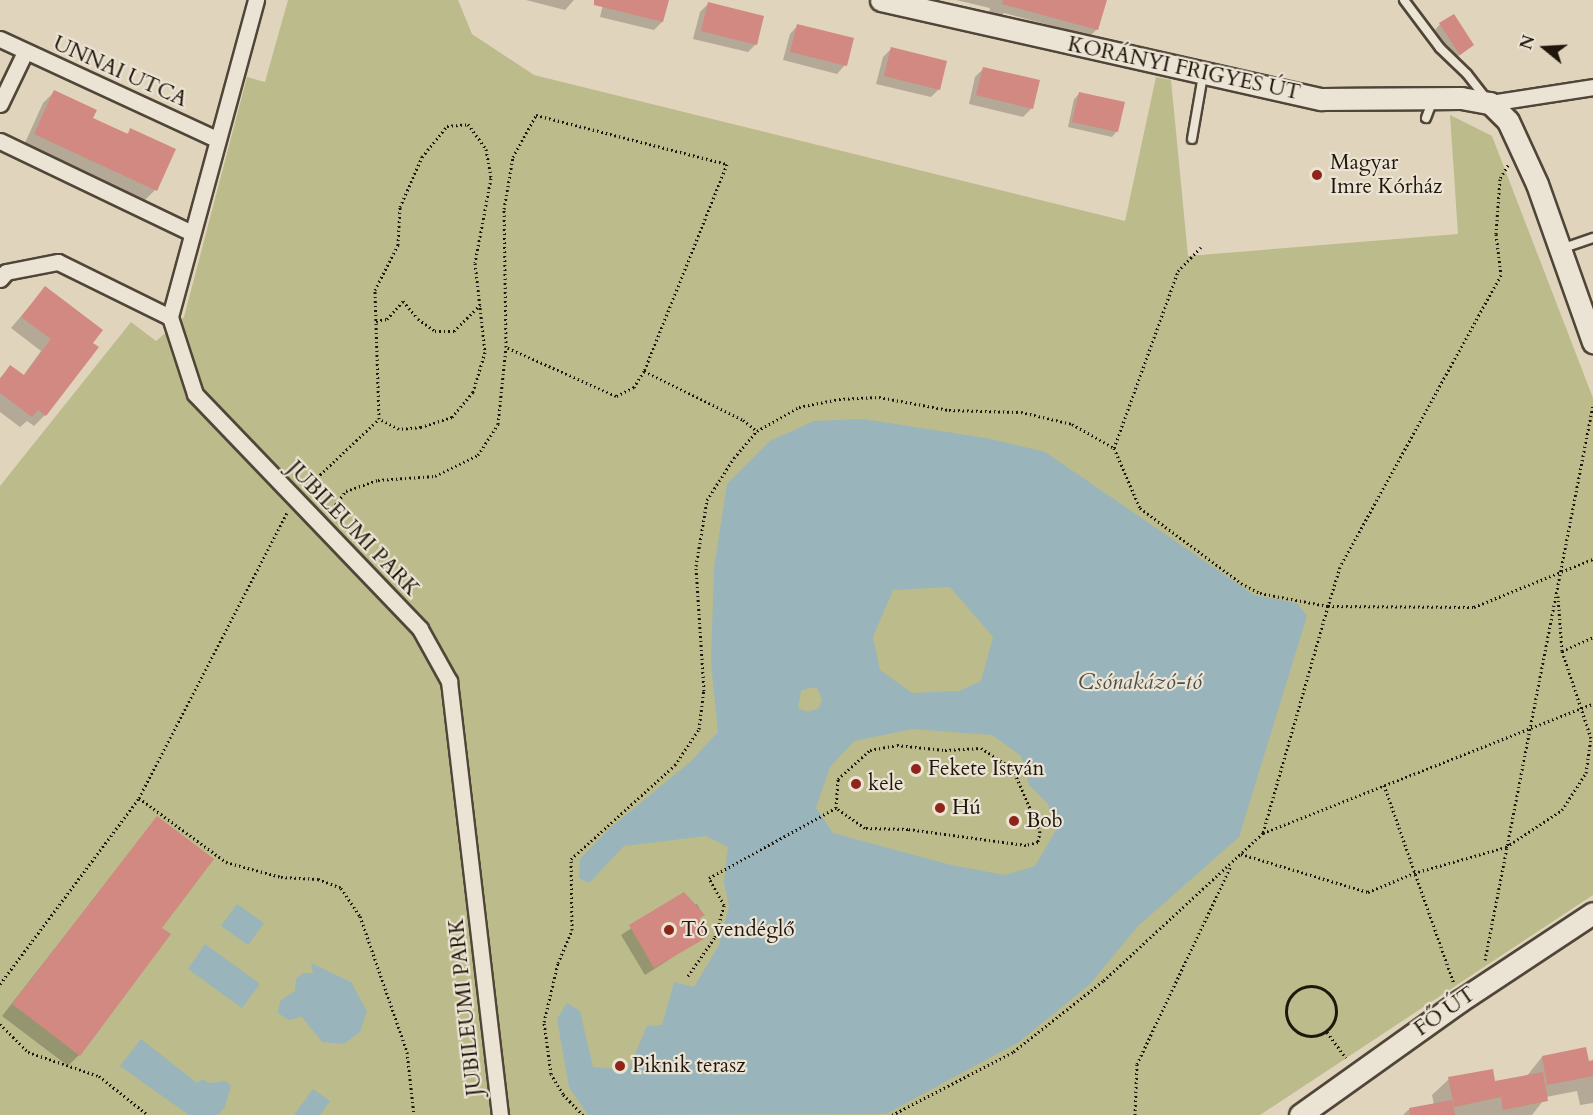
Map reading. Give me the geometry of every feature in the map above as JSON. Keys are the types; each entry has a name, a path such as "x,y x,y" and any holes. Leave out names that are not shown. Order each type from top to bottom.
{"main road":[{"name":"KORÁNYI FRIGYES ÚT","path":"882,0 1203,75 1321,99 1430,108 1461,98 1490,104"},
{"path":"1490,104 1508,121 1519,145 1561,249 1593,342"},
{"name":"FŐ ÚT","path":"1300,1115 1460,1001 1593,913"}],"street":[{"path":"0,279 6,272 58,262 170,317 190,232 256,0"},
{"path":"0,39 25,52"},
{"name":"UNNAI UTCA","path":"0,104 25,52 216,139"},
{"path":"1490,104 1593,87"},
{"path":"0,141 190,232"},
{"name":"JUBILEUMI PARK","path":"170,317 195,394 420,629 449,681 500,1115"}],"lane":[{"path":"1404,0 1440,48 1467,74 1490,104"},
{"path":"1192,139 1203,75"},
{"path":"1561,249 1593,238"}],"path":[{"path":"320,525 346,491 378,480 435,476 478,455 498,424 506,347 504,209 513,157 536,115 727,164 644,371 634,387 616,396 506,347"},
{"path":"0,984 139,798 295,498 379,419 375,290 398,245 400,207 422,157 447,126 468,124 486,149 491,178 475,263 485,352 473,392 452,417 420,427 399,429 379,419"},
{"path":"1263,833 1340,567 1501,275 1496,234 1500,179 1519,145"},
{"path":"1114,448 1178,271 1201,247"},
{"path":"376,321 387,319 403,301 417,319 435,331 453,331 480,305"},
{"path":"644,371 743,420 758,431"},
{"path":"583,1115 562,1094 551,1074 544,1022 558,963 572,930 571,859 675,765 699,729 704,691 696,566 707,500 734,458 758,431 799,407 839,399 879,397 950,410 1021,412 1072,424 1114,448 1140,508 1214,563 1260,593 1328,606 1474,607 1593,559"},
{"path":"1480,989 1593,405"},
{"path":"1241,854 1368,892 1414,873 1506,847 1562,810 1586,773 1592,738 1562,651 1557,590"},
{"path":"1562,651 1593,637"},
{"path":"892,1115 1013,1052 1103,981 1263,833 1530,726 1593,704"},
{"path":"897,745 945,750 981,748 1013,769 1040,831 1038,842 1026,845 908,828 865,828 836,808 838,779 870,750 897,745"},
{"path":"1384,785 1460,1001"},
{"path":"139,798 226,862 281,877 318,879 341,888 360,916 407,1052 414,1115"},
{"path":"688,976 715,937 724,905 709,878 836,808"},
{"path":"1136,1115 1137,1064 1232,864"},
{"path":"1313,986 1330,995 1336,1014 1326,1032 1308,1037 1291,1028 1285,1009 1294,992 1313,986"},
{"path":"0,1024 28,1052 99,1076 148,1115"},
{"path":"1326,1032 1358,1074"}],"green space":[{"path":"288,0 458,0 472,34 534,75 1125,221 1156,77 1171,80 1188,256 1458,234 1450,115 1492,136 1593,398 1593,895 1260,1115 0,1115 0,486 131,322 156,341 184,317 247,77 265,82"}],"water":[{"name":"Csónakázó-tó","path":"863,419 986,438 1045,452 1254,595 1297,603 1307,616 1239,837 1137,927 1090,984 1019,1042 886,1114 588,1115 569,1087 557,1019 567,1003 580,1011 593,1067 628,1070 647,1026 662,1025 674,982 694,987 719,945 729,906 724,882 728,847 706,836 624,846 589,883 579,878 580,859 610,828 690,762 718,732 711,662 714,568 727,484 770,441 814,421","holes":["950,587 993,637 981,681 959,691 912,693 880,670 873,637 893,590","817,688 822,699 819,708 808,712 798,708 801,691","913,729 992,735 1021,756 1029,785 1048,804 1056,830 1035,866 1005,875 951,865 833,833 816,808 830,767 854,741"]},
{"path":"237,904 264,923 248,945 221,926"},
{"path":"205,944 260,984 242,1008 188,969"},
{"path":"311,963 351,982 367,1011 360,1032 344,1044 322,1042 302,1017 288,1020 278,1013 280,1001 295,991 296,979 303,973 313,973"},
{"path":"141,1039 197,1083 202,1079 210,1083 225,1081 231,1086 225,1107 218,1115 189,1115 120,1066"},
{"path":"313,1089 330,1101 320,1115 294,1115"}],"building":[{"path":"594,0 669,0 663,22 594,5"},
{"path":"1003,0 1107,0 1098,30 1002,4"},
{"path":"708,2 764,16 757,45 701,31"},
{"path":"1454,14 1474,45 1460,55 1439,23"},
{"path":"797,24 854,38 847,66 790,52"},
{"path":"891,47 947,61 940,90 884,76"},
{"path":"983,67 1040,80 1033,109 976,95"},
{"path":"54,90 97,110 93,118 128,134 130,128 176,149 157,191 34,134"},
{"path":"1079,92 1125,102 1118,132 1072,122"},
{"path":"45,286 103,330 93,343 99,347 46,416 38,410 32,417 0,393 0,379 10,365 24,375 51,339 21,317"},
{"path":"157,816 214,859 162,928 171,934 80,1056 12,1004"},
{"name":"Tó vendéglő","path":"684,892 705,915 699,918 709,936 654,968 629,925"},
{"path":"1586,1047 1589,1061 1593,1060 1593,1076 1547,1085 1542,1056"},
{"path":"1493,1069 1495,1081 1543,1072 1548,1101 1503,1110 1501,1097 1454,1107 1448,1077"},
{"path":"1452,1100 1455,1115 1410,1115 1409,1108"}],"place":[{"name":"Magyar Imre Kórház","path":"1317,175"},
{"name":"Fekete István","path":"916,769"},
{"name":"kele","path":"856,784"},
{"name":"Hú","path":"940,808"},
{"name":"Bob","path":"1014,821"},
{"name":"Tó vendéglő","path":"669,930"},
{"name":"Piknik terasz","path":"620,1066"}]}
